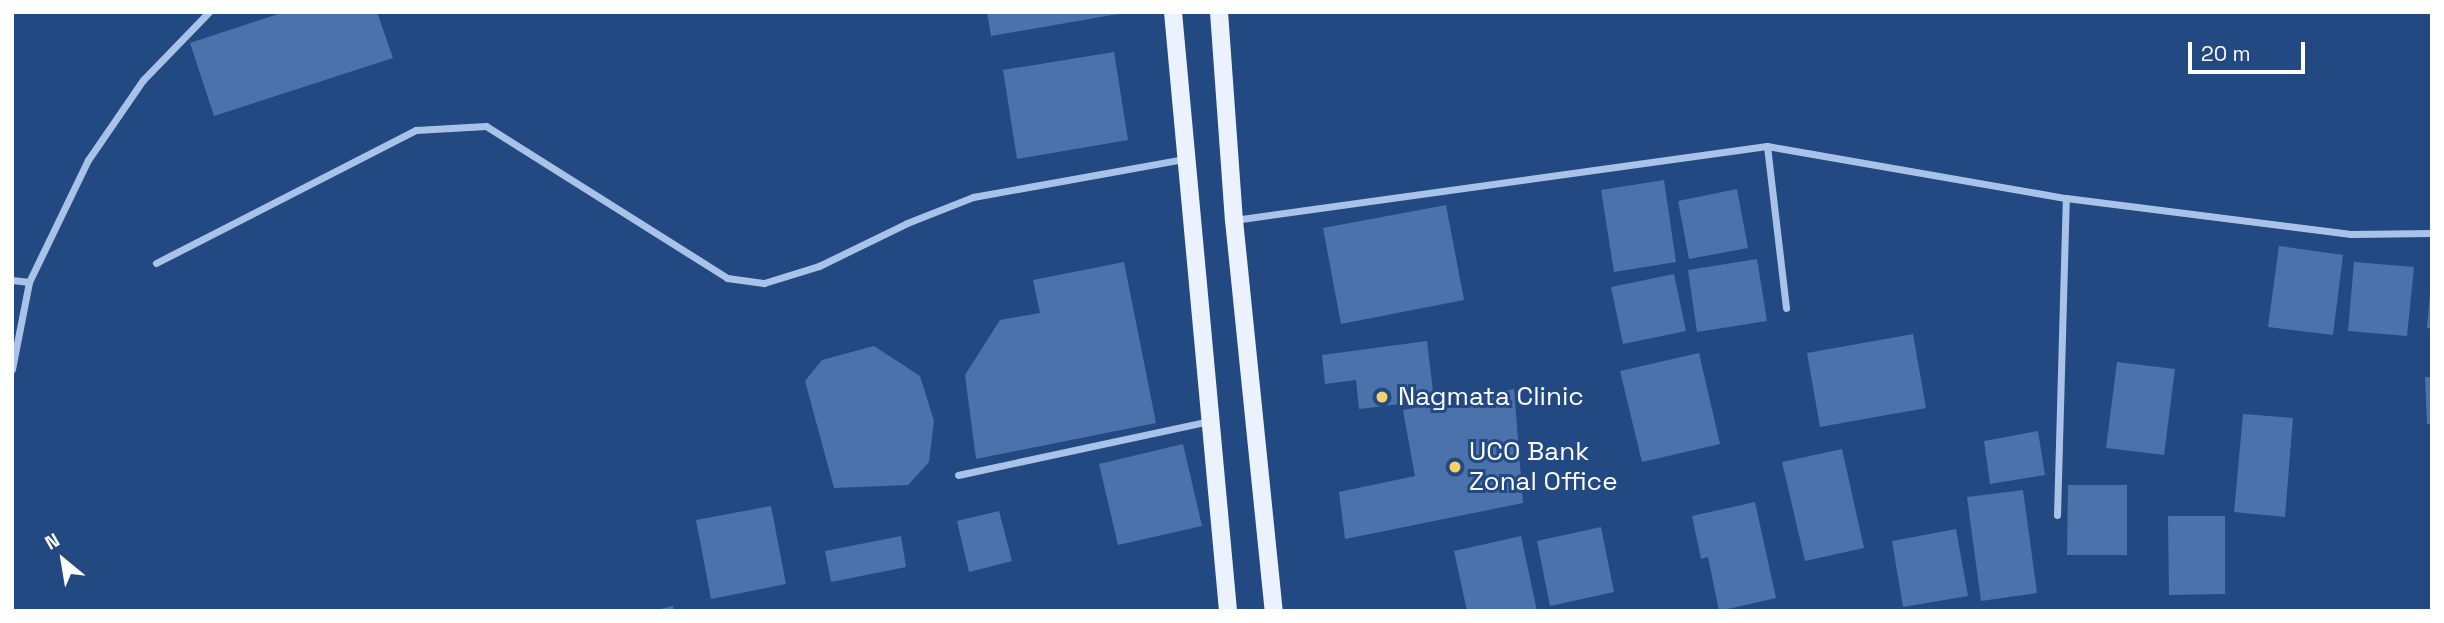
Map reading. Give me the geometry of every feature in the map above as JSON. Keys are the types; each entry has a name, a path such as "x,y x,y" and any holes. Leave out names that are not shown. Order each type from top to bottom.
{"main road":[{"path":"1173,12 1228,611"},
{"path":"1219,12 1234,220 1274,611"}],"street":[{"path":"12,369 29,282 88,160 143,80 209,12"},
{"path":"156,263 416,130 486,126 727,278 764,283 819,266 907,223 973,197 1186,159"},
{"path":"1767,146 1786,308"},
{"path":"1234,220 1767,146 2066,198 2351,234 2432,233"},
{"path":"2057,515 2066,198"},
{"path":"12,280 29,282"},
{"path":"958,475 1210,421"}],"building":[{"path":"284,12 377,12 393,58 214,116 190,43"},
{"path":"987,12 1118,12 1118,14 991,36"},
{"path":"1114,52 1128,140 1017,159 1003,70"},
{"path":"1664,180 1676,262 1614,272 1601,190"},
{"path":"1737,189 1748,248 1689,259 1678,201"},
{"path":"1446,205 1464,300 1341,324 1323,228"},
{"path":"2279,246 2343,255 2333,335 2268,327"},
{"path":"1757,259 1767,321 1697,332 1688,270"},
{"path":"1124,262 1156,423 976,459 965,375 1000,320 1040,313 1033,280"},
{"path":"2354,262 2414,267 2407,336 2348,331"},
{"path":"1674,274 1686,331 1623,344 1611,287"},
{"path":"2432,293 2432,329 2427,328"},
{"path":"1913,334 1926,408 1820,427 1807,353"},
{"path":"1427,341 1434,400 1359,409 1356,380 1325,384 1322,355"},
{"path":"874,346 920,376 934,421 929,462 908,485 834,488 805,381 822,360"},
{"path":"1699,353 1720,444 1642,462 1620,371"},
{"path":"2117,362 2175,369 2164,455 2106,448"},
{"path":"2425,377 2432,377 2432,424 2427,424"},
{"path":"1514,389 1523,503 1345,539 1339,492 1415,476 1403,410"},
{"path":"2243,414 2293,418 2285,517 2234,512"},
{"path":"2038,431 2045,475 1990,484 1984,441"},
{"path":"1183,444 1202,526 1118,545 1099,464"},
{"path":"1842,449 1864,548 1805,561 1782,462"},
{"path":"2068,485 2127,485 2127,555 2067,555"},
{"path":"2023,490 2037,593 1981,601 1967,497"},
{"path":"1755,502 1776,598 1719,611 1708,557 1701,559 1692,516"},
{"path":"771,506 786,584 711,599 696,520"},
{"path":"999,511 1012,561 969,572 957,521"},
{"path":"2168,516 2225,516 2225,594 2169,595"},
{"path":"1601,527 1614,592 1550,606 1537,541"},
{"path":"1956,529 1968,596 1903,607 1892,541"},
{"path":"901,536 906,567 831,582 825,551"},
{"path":"1521,536 1537,611 1467,611 1454,551"},
{"path":"673,606 674,611 656,611 656,610"}],"place":[{"name":"Nagmata Clinic","path":"1382,397"},
{"name":"UCO Bank Zonal Office","path":"1455,467"}]}
